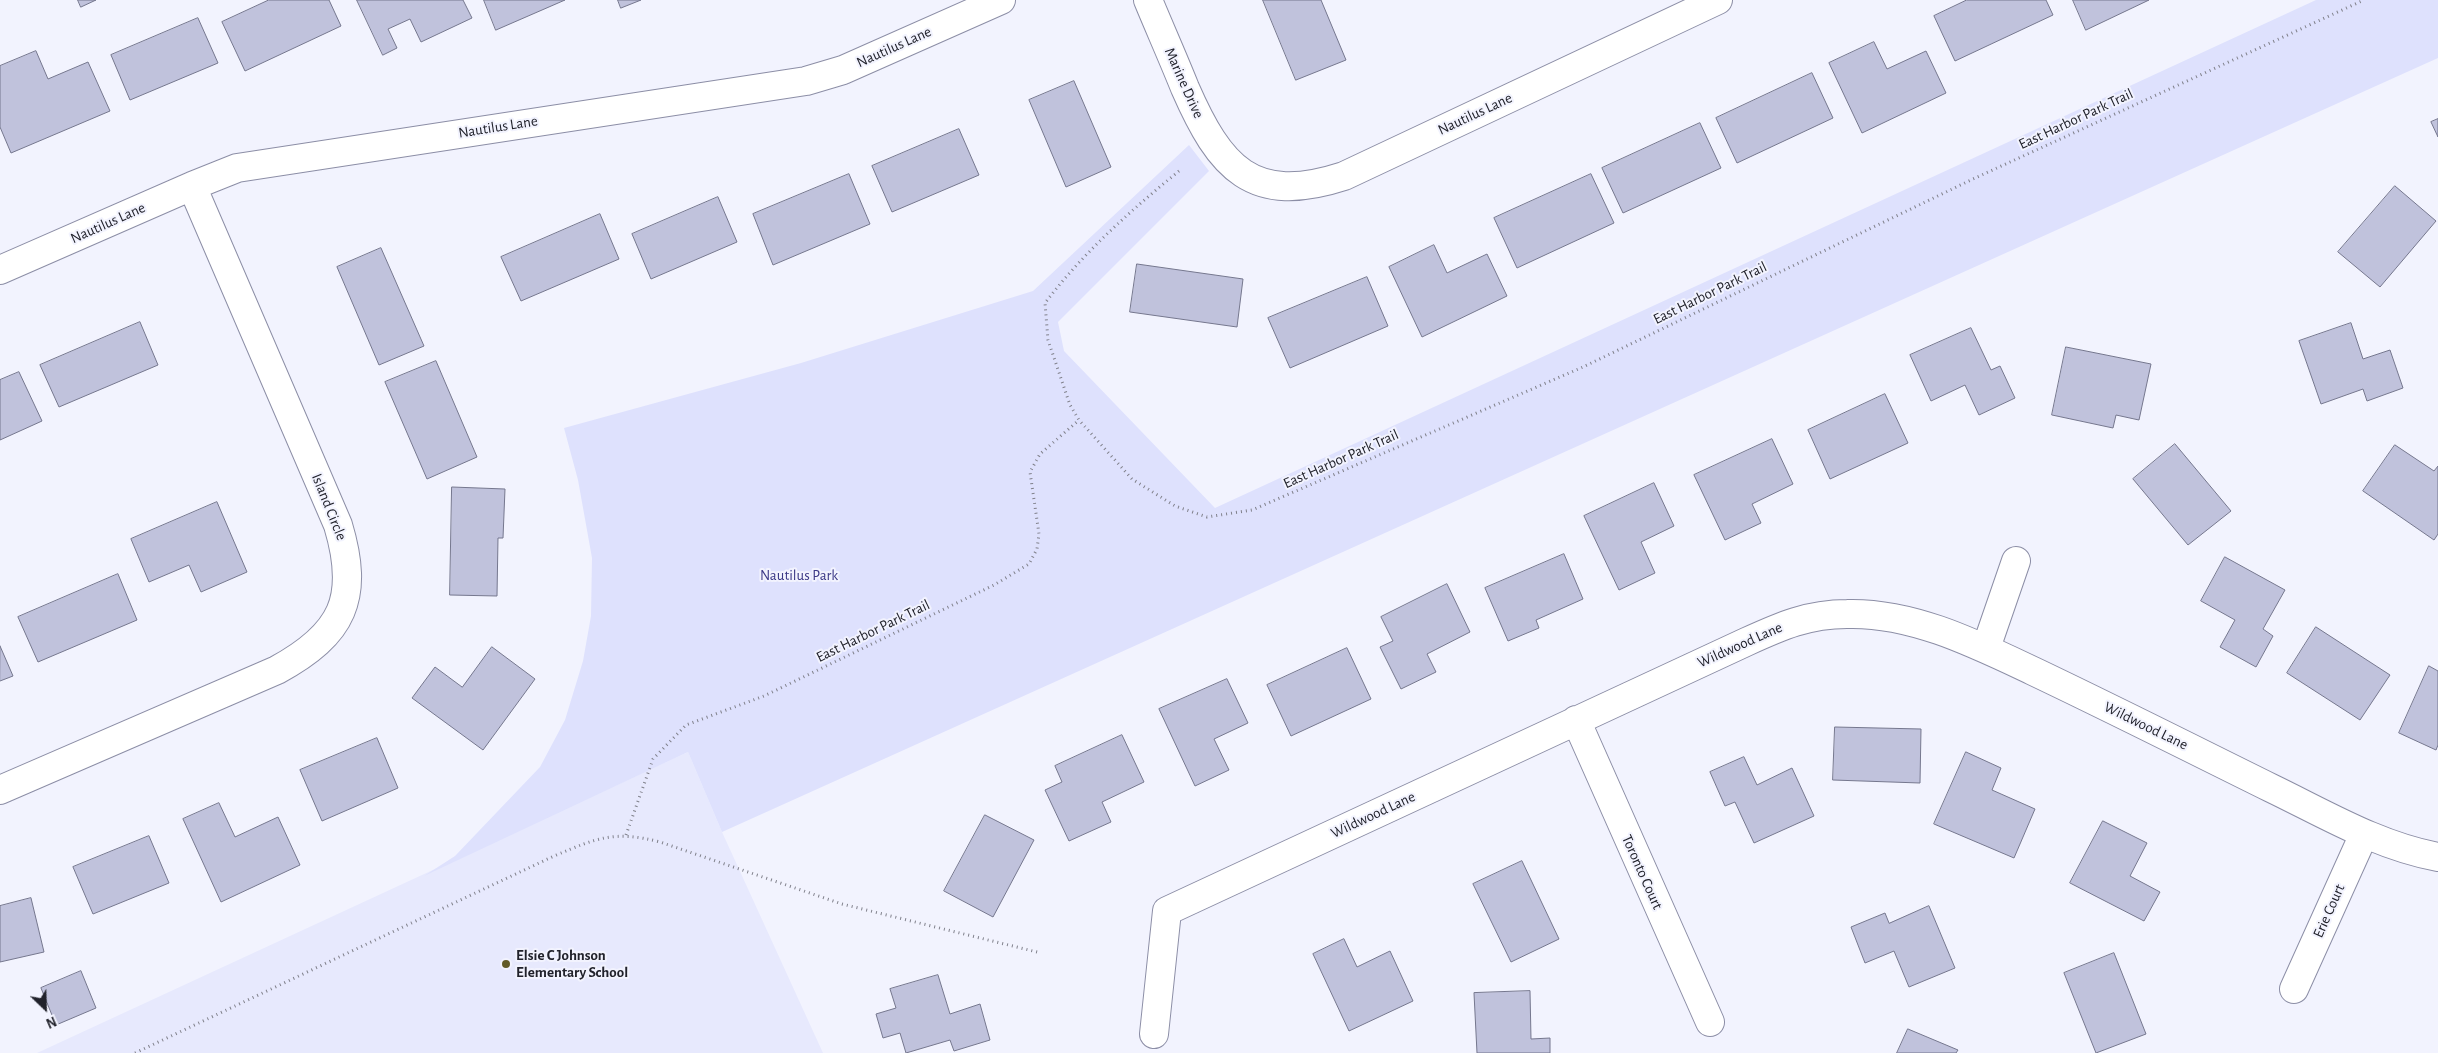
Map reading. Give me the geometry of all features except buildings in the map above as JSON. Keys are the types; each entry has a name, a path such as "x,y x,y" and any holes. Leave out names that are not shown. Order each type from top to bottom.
{"street":[{"name":"Nautilus Lane","path":"0,270 237,168 806,81 843,70 1001,0"},
{"name":"Marine Drive","path":"1148,0 1200,120 1228,162"},
{"name":"Nautilus Lane","path":"1228,162 1245,175 1263,182 1286,187 1316,185 1353,172 1690,6 1718,0"},
{"name":"Island Circle","path":"0,790 277,670 306,654 327,635 340,615 348,576 346,553 338,525 192,186"},
{"path":"1986,648 2016,561"},
{"name":"Wildwood Lane","path":"1154,1034 1167,911 1793,621 1820,616 1848,614 1879,615 1908,621 1986,648 2364,834 2438,857"},
{"name":"Toronto Court","path":"1576,720 1710,1022"},
{"name":"Erie Court","path":"2294,989 2364,834"}],"path":[{"name":"East Harbor Park Trail","path":"1179,171 1082,258 1046,303 1048,340 1070,405 1079,420 1132,479 1175,506 1207,517 1252,510 1583,367 1973,179 2364,0"},
{"name":"East Harbor Park Trail","path":"626,835 653,759 686,725 764,696 994,584 1029,564 1037,549 1039,534 1030,472 1040,454 1079,420"},
{"path":"135,1053 554,856 583,844 611,836 626,835 660,842 842,904 1041,953"}],"shaded area":[{"name":"Elsie C Johnson Elementary School","path":"688,752 722,832 823,1053 37,1053"}],"green space":[{"name":"Nautilus Park","path":"2316,0 2438,0 2438,58 722,832 688,752 424,876 455,856 540,767 565,720 583,661 591,616 592,558 578,480 564,428 801,363 1033,291 1189,145 1209,171 1058,322 1064,351 1215,508"}],"place":[{"name":"Elsie C Johnson Elementary School","path":"506,964"}]}
